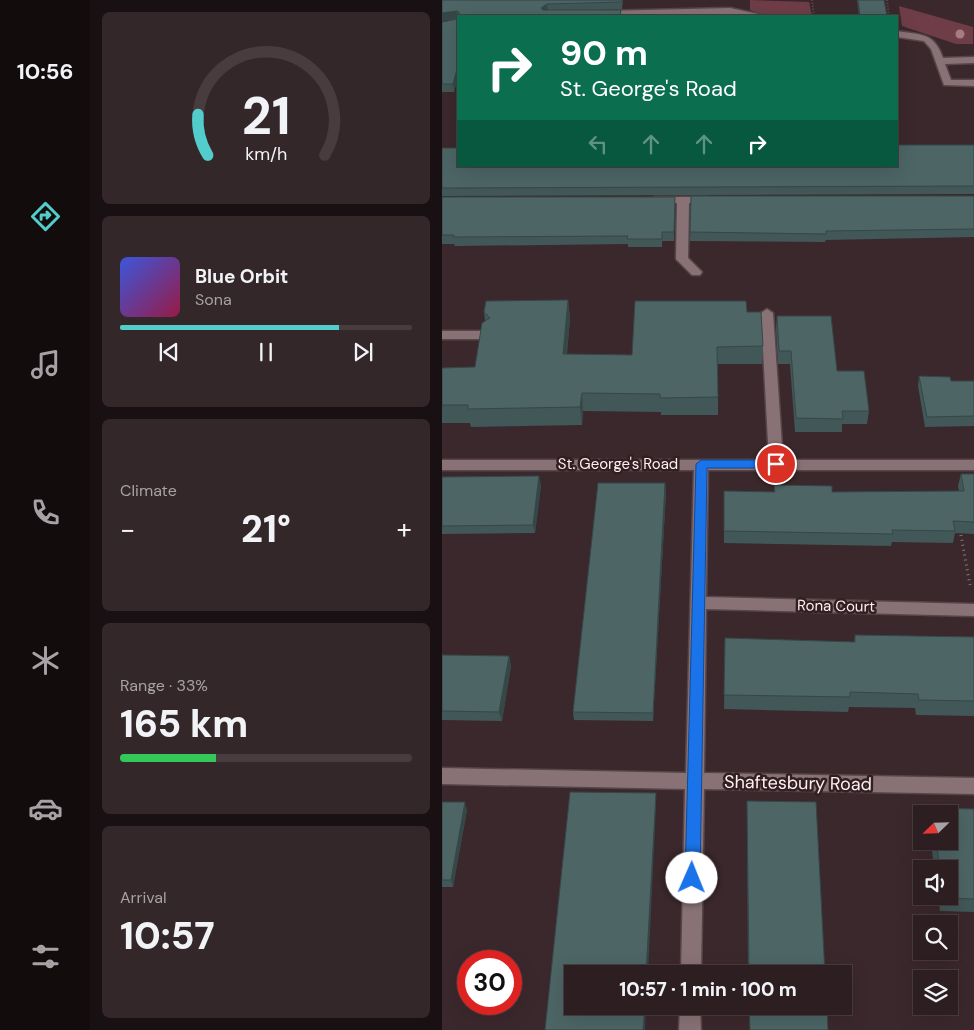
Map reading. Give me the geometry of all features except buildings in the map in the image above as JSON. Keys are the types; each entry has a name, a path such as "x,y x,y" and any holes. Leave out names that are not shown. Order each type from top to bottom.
{"street":[{"path":"730,11 734,0"},
{"path":"597,14 730,11 750,15"},
{"path":"898,34 927,39 935,48 947,83 974,83"},
{"path":"940,60 974,60"},
{"path":"639,200 723,200"},
{"path":"683,200 682,259 696,272"},
{"path":"767,313 776,464"},
{"path":"442,335 485,335"},
{"path":"690,965 701,464"},
{"name":"St. George's Road","path":"442,465 974,465"},
{"name":"Rona Court","path":"698,603 974,610"},
{"name":"Shaftesbury Road","path":"442,776 974,786"},
{"path":"690,1015 690,1030"}],"path":[{"path":"812,0 814,15"},
{"path":"888,0 889,15"},
{"path":"959,521 970,587"}],"shaded area":[{"path":"750,0 809,2 812,15 765,15 750,10"},
{"path":"899,6 973,27 973,44 956,44 902,26"}],"route":[{"path":"692,878 701,464 776,464"}]}
